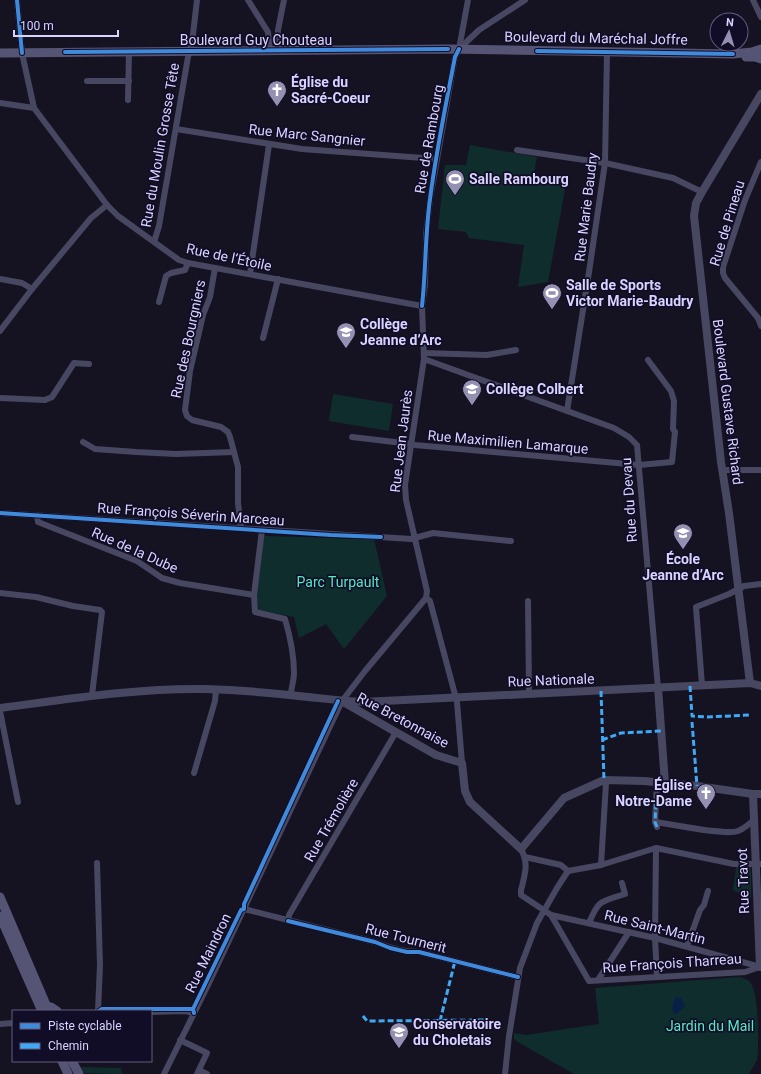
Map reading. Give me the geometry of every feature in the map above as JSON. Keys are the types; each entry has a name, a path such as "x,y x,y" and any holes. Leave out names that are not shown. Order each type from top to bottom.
{"main road":[{"name":"Boulevard Guy Chouteau","path":"0,53 458,49"},
{"name":"Boulevard du Maréchal Joffre","path":"458,49 733,54 752,52 761,49"},
{"name":"Boulevard du Maréchal Joffre","path":"733,54 761,59"},
{"path":"0,897 43,1009"},
{"path":"0,916 43,1009"},
{"path":"43,1009 54,1008 56,1010"},
{"path":"62,1062 68,1074"},
{"path":"73,1062 79,1074"}],"street":[{"path":"0,104 34,108 22,52 17,0"},
{"name":"Rue du Moulin Grosse Tête","path":"154,242 159,226 189,51 192,43 197,0"},
{"path":"248,0 268,32 273,50"},
{"path":"273,50 284,0"},
{"name":"Rue de Rambourg","path":"422,306 425,285 426,235 436,159 455,57 468,0"},
{"path":"458,49 479,30 525,0"},
{"path":"753,0 760,14"},
{"path":"268,32 278,30"},
{"path":"128,100 129,52"},
{"name":"Rue Marie Baudry","path":"567,411 605,163 607,52"},
{"path":"87,81 128,81"},
{"name":"Boulevard Gustave Richard","path":"750,683 739,589 722,470 694,216 696,203 702,192 761,94"},
{"name":"Rue de l’Étoile","path":"34,108 118,216 179,260 188,263 422,306"},
{"name":"Rue Marc Sangnier","path":"176,129 269,145 302,149 436,159"},
{"path":"250,274 269,145"},
{"path":"517,150 605,163 673,178 702,192"},
{"name":"Rue de Pineau","path":"761,163 745,200 723,267 723,273 725,278 758,318 761,326"},
{"path":"0,331 32,288 91,218 108,205"},
{"path":"159,302 166,276 171,273 184,270 188,263"},
{"name":"Rue des Bourgniers","path":"215,268 210,297 202,315 190,371 185,414 189,418 221,427 228,432 238,467 238,503 241,528"},
{"path":"0,278 22,283 32,288"},
{"path":"263,338 278,279"},
{"name":"Rue Jean Jaurès","path":"422,306 424,356 405,485 406,500 427,591 426,598 430,601 455,696 458,712 462,763"},
{"path":"424,356 487,355 516,350"},
{"name":"Rue du Devau","path":"424,356 614,428 629,437 636,445 658,688"},
{"name":"Rue Maximilien Lamarque","path":"352,438 639,465 672,462 675,432 673,429 674,401 671,391 648,360"},
{"path":"0,398 45,400 52,397 74,363 89,364"},
{"path":"83,442 94,449 136,452 176,454 234,452"},
{"path":"722,470 761,470"},
{"name":"Rue François Séverin Marceau","path":"0,513 381,537 415,538 433,534 511,542"},
{"name":"Rue de la Dube","path":"37,516 38,522 137,561 162,578 180,583 254,595"},
{"path":"262,530 254,595 255,612 285,619 290,638 294,665 290,695"},
{"path":"702,685 696,607 744,586 761,584"},
{"path":"0,594 36,597 73,606 100,610 102,612 92,695"},
{"name":"Rue Maindron","path":"164,1074 244,910 342,701 426,598"},
{"path":"528,601 529,694"},
{"name":"Rue Nationale","path":"0,710 92,695 216,689 363,702 455,696 529,694 750,683 761,686"},
{"path":"658,688 661,783 656,824 732,832 745,828 754,820"},
{"path":"194,773 215,701 216,689"},
{"name":"Rue Bretonnaise","path":"342,701 436,755 462,763"},
{"path":"0,710 18,802"},
{"name":"Rue Trémolière","path":"288,920 289,915 396,732"},
{"path":"462,763 465,791 470,802 521,849 525,857 562,865 568,871"},
{"path":"601,865 606,783 604,780"},
{"path":"521,849 564,798 604,780 697,786 757,794"},
{"name":"Rue Travot","path":"757,794 754,820 758,864 761,966"},
{"path":"656,848 655,938 657,977"},
{"path":"505,1074 509,1036 520,968 537,923 568,871 601,865 656,848 734,864 758,864"},
{"name":"Rue Saint-Martin","path":"525,857 527,864 521,895 551,915 655,938 761,966"},
{"path":"97,863 100,965 98,1010"},
{"path":"589,923 600,903 624,894 622,883"},
{"path":"687,946 700,910 704,905 708,891"},
{"name":"Rue Tournerit","path":"244,910 375,942 390,948 408,952 419,952 518,977"},
{"name":"Rue François Tharreau","path":"551,915 589,981 745,972 761,966"},
{"path":"598,980 629,932"},
{"path":"152,1012 194,1013"},
{"path":"0,1024 12,1023"},
{"path":"180,1040 207,1053 198,1072 207,1074"}],"green space":[{"path":"470,145 537,157 533,178 566,184 548,282 518,287 524,245 469,238 466,232 438,229 445,165 466,165"},
{"path":"333,394 393,404 389,431 329,421"},
{"name":"Parc Turpault","path":"264,536 374,539 387,596 344,649 326,624 299,638 294,617 259,610 256,595"},
{"path":"736,867 751,867 751,898 733,890"},
{"name":"Jardin du Mail","path":"739,977 750,982 755,995 758,1026 758,1052 757,1060 749,1074 574,1074 514,1039 514,1033 526,1035 599,1024 595,988"},
{"path":"81,1067 121,1068 122,1074 84,1073"}],"water":[{"path":"675,998 681,998 685,1006 679,1012 674,1014 673,1004"}],"marked path":[{"path":"690,686 692,716 707,717 751,715"},
{"path":"601,691 604,780"},
{"path":"692,722 697,786"},
{"path":"602,740 621,733 661,731"},
{"path":"657,783 655,822 657,827"},
{"path":"440,1021 455,961"},
{"path":"363,1016 367,1021 488,1020"}],"cycle path":[{"path":"17,0 22,53"},
{"path":"65,52 448,49"},
{"path":"422,306 428,212 432,181 455,57 459,49"},
{"path":"537,51 733,54"},
{"path":"0,513 381,537"},
{"path":"194,1013 193,1009 241,910 244,909 244,904 338,701"},
{"path":"288,921 375,942 390,948 407,952 419,952 518,977"},
{"path":"100,1010 193,1009"}],"place":[{"name":"Église du Sacré-Coeur","path":"277,107"},
{"name":"Salle Rambourg","path":"455,196"},
{"name":"Salle de Sports Victor Marie-Baudry","path":"552,310"},
{"name":"Collège Jeanne d’Arc","path":"346,349"},
{"name":"Collège Colbert","path":"472,406"},
{"name":"École Jeanne d’Arc","path":"683,550"},
{"name":"Église Notre-Dame","path":"706,810"},
{"name":"Conservatoire du Choletais","path":"399,1049"}]}
